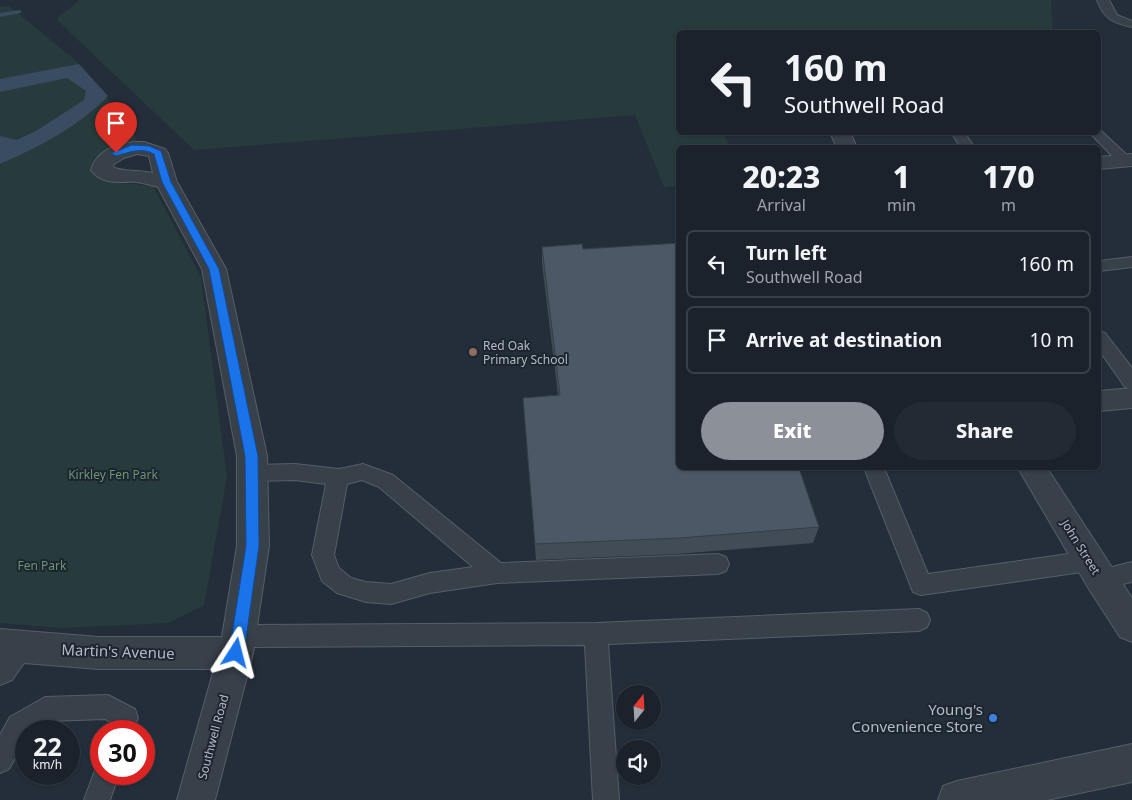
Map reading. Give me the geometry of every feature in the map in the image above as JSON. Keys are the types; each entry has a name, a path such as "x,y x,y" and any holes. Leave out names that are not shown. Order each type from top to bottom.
{"street":[{"path":"1101,163 1128,160"},
{"name":"Southwell Road","path":"166,182 214,269 252,456 253,546 238,645 196,800"},
{"path":"1101,401 1132,398"},
{"name":"John Street","path":"1033,470 1132,626"},
{"name":"Martin's Avenue","path":"5,653 98,653 238,645"},
{"path":"957,800 1016,794 1132,763"}],"lane":[{"path":"1103,0 1106,10 1115,20 1132,24"},
{"path":"1099,135 1128,160"},
{"path":"1101,266 1132,262"},
{"path":"1101,340 1132,382"},
{"path":"875,470 921,585 1095,570 1132,572"},
{"path":"252,473 295,472 339,477 363,472 386,481 497,573"},
{"path":"339,477 323,555 330,574 345,586 366,592 391,594 430,582 497,573 718,564"},
{"path":"238,645 596,634 919,620"},
{"path":"596,634 606,800"},
{"path":"0,760 19,726 44,709 108,707 126,718 125,720"},
{"path":"97,800 102,785"}],"green space":[{"path":"80,0 1051,0 1053,30 676,30 676,135 724,135 729,145 676,145 676,186 664,187 635,115 194,150 58,21 58,17"},
{"name":"Kirkley Fen Park","path":"9,6 75,60 113,105 138,142 113,147 94,159 92,171 110,182 153,186 201,277 227,477 204,605 168,623 61,628 0,623 0,7"}],"water":[{"path":"79,64 108,96 71,127 29,151 0,164 0,136 17,140 36,131 84,100 86,91 67,78 0,92 0,79"}],"building":[{"path":"676,243 676,470 800,470 819,527 680,538 535,544 523,398 560,395 542,247 582,244 583,249"}],"waterway":[{"path":"0,15 19,12"}],"place":[{"name":"Red Oak Primary School","path":"473,352"},
{"name":"Young's Convenience Store","path":"993,718"}],"route":[{"path":"116,153 132,148 149,148 158,153 166,182 214,269 252,456 253,546 236,653"}],"park label":[{"name":"Fen Park","path":"42,565"}]}
